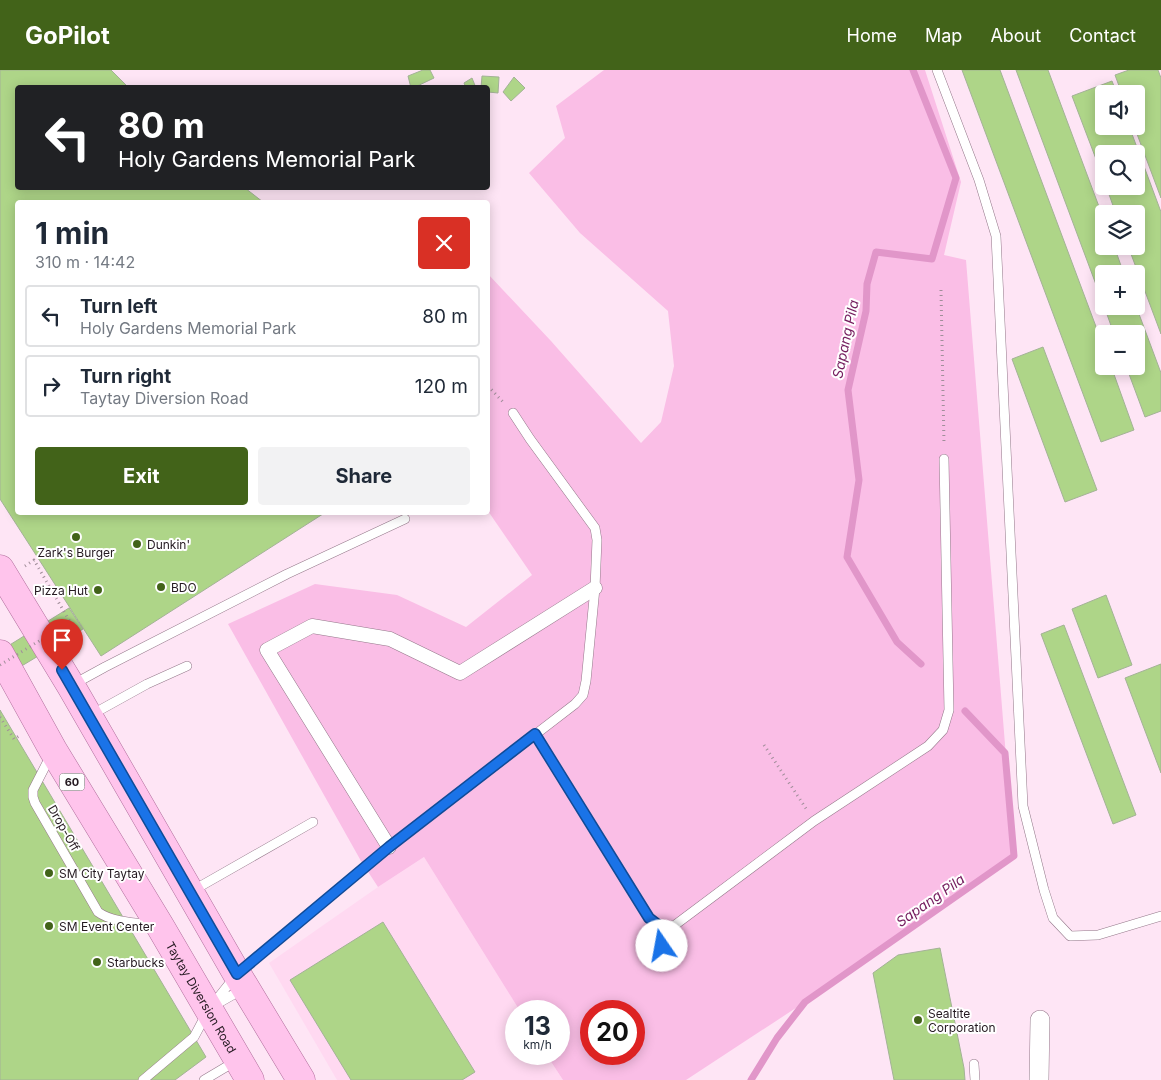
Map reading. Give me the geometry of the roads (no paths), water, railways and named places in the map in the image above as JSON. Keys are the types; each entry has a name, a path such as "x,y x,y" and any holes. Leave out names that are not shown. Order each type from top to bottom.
{"main road":[{"path":"0,569 71,686 189,892 301,1080"},
{"name":"Taytay Diversion Road","path":"2,664 160,926 244,1070"}],"street":[{"path":"389,847 267,650 312,626 390,640 460,673 595,588"},
{"path":"1039,1080 1040,1020"}],"lane":[{"path":"937,70 979,180 996,236 1023,806 1044,890 1053,918 1070,936 1098,935 1161,916"},
{"path":"209,1009 389,847 575,704 583,695 595,588 597,540 595,528 513,413"},
{"path":"662,928 675,925 814,821 928,746 943,730 949,710 944,459"},
{"path":"71,686 287,574 405,519"},
{"path":"89,717 147,684 187,666"},
{"path":"535,734 649,918 662,928"},
{"name":"Drop-Off","path":"53,750 33,790 33,797 98,912 104,917 160,926"},
{"path":"189,892 313,822"},
{"path":"662,928 662,965"},
{"path":"143,1080 194,1037 209,1009 241,981"},
{"path":"974,1064 975,1080"},
{"path":"204,1080 244,1070"}],"waterway":[{"name":"Sapang Pila","path":"913,70 956,178 932,259 876,252 867,284 866,311 848,390 859,480 847,557 897,642 921,664"},
{"name":"Sapang Pila","path":"751,1080 777,1038 805,1002 1014,856 1005,753 965,711"}],"place":[{"name":"Zark's Burger","path":"76,537"},
{"name":"Dunkin'","path":"137,544"},
{"name":"BDO","path":"161,587"},
{"name":"Pizza Hut","path":"98,590"},
{"name":"SM City Taytay","path":"49,873"},
{"name":"SM Event Center","path":"49,926"},
{"name":"Starbucks","path":"97,962"},
{"name":"Sealtite Corporation","path":"918,1020"}]}
